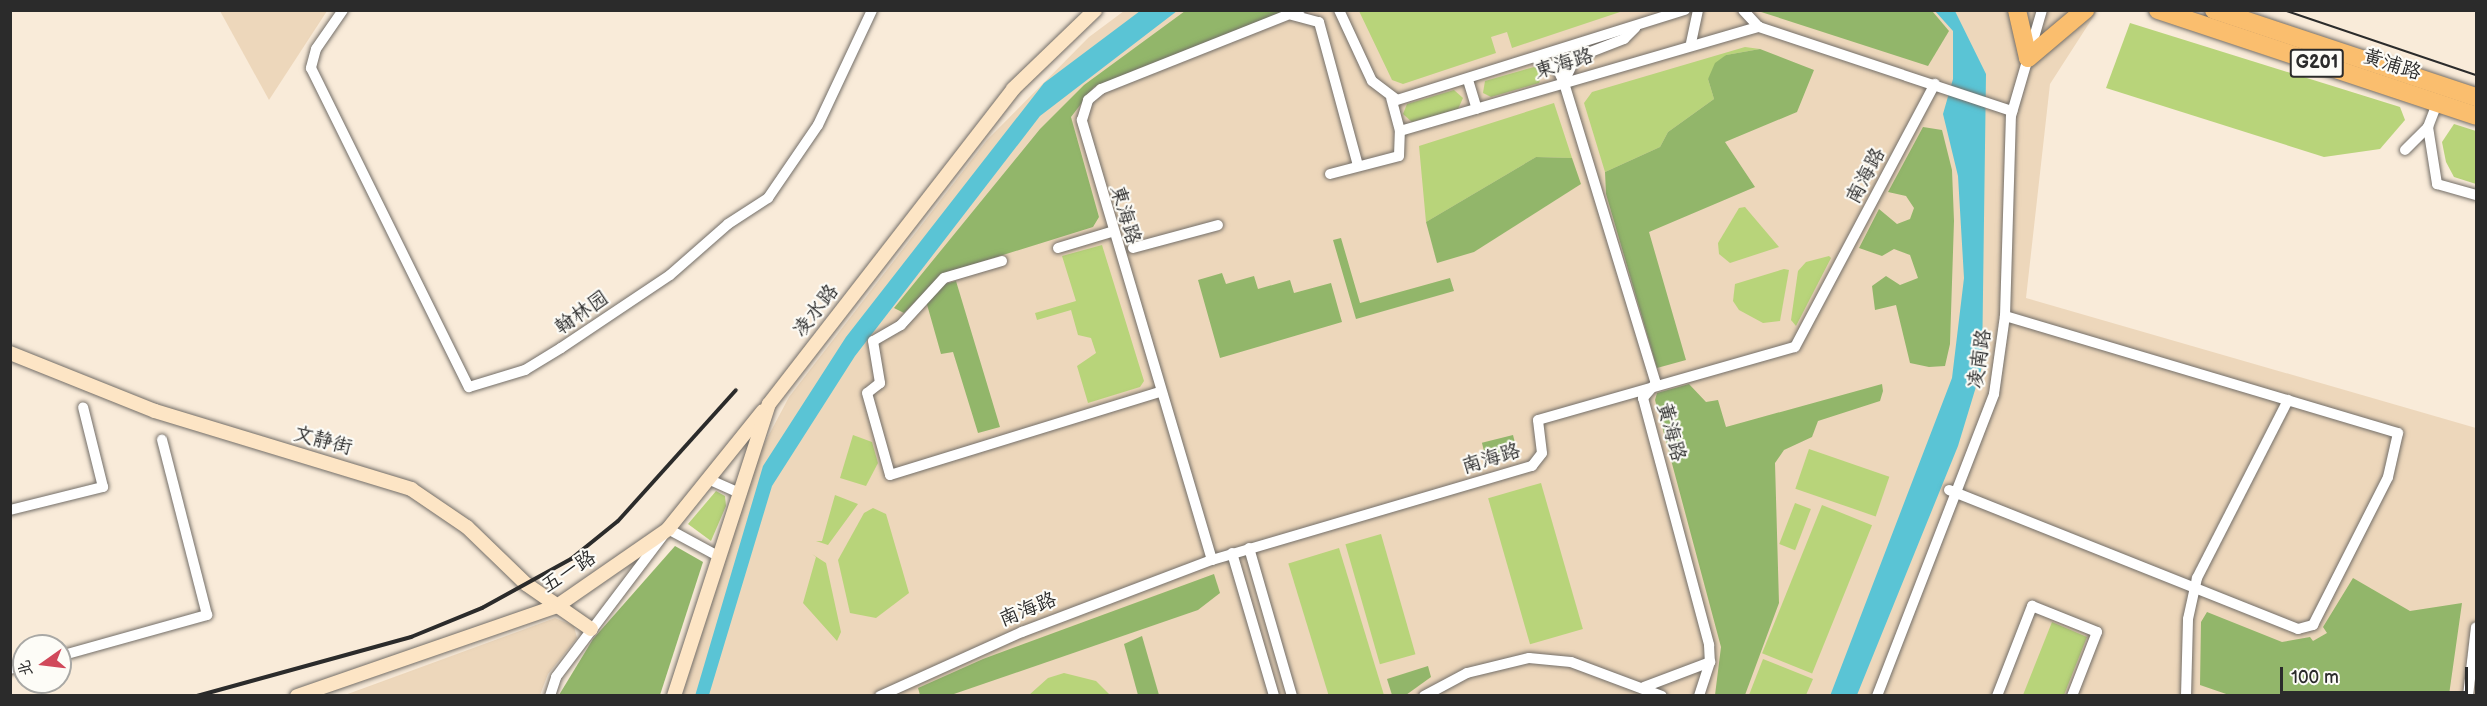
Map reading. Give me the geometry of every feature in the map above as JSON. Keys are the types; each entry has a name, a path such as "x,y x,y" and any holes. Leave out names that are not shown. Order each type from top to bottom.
{"highway":[{"path":"2017,10 2028,58 2085,10"},
{"name":"黄浦路","path":"2158,10 2476,116"},
{"name":"黄浦路","path":"2214,10 2476,97"}],"main road":[{"name":"凌水路","path":"674,696 769,404 1013,89 1095,10"},
{"name":"文静街","path":"10,353 155,411 411,489 467,526 557,606 591,629"},
{"name":"五一路","path":"297,696 557,606 668,529 769,404"}],"street":[{"name":"翰林园","path":"343,10 316,49 311,68 469,387 525,370 561,348 670,275 728,224 768,198 818,125 872,10"},
{"name":"東海路","path":"1212,560 1112,232 1084,129 1088,100 1157,64 1300,10"},
{"path":"1330,174 1400,156 1400,131 1391,98 1372,81 1339,10"},
{"name":"東海路","path":"1391,98 1468,80 1685,10"},
{"path":"1691,43 1698,10"},
{"path":"1743,10 1760,27 1946,92 2012,111"},
{"name":"凌南路","path":"1877,696 1953,492 1994,394 2005,316 2012,111 2042,10"},
{"path":"1283,16 1305,15 1320,22 1358,166"},
{"path":"1564,83 1575,58 1624,39 1639,24"},
{"name":"東海路","path":"1400,131 1691,43 1760,27"},
{"path":"1537,59 1558,70 1564,83"},
{"path":"1468,80 1477,109"},
{"name":"黃海路","path":"1564,83 1656,383 1643,398 1710,662"},
{"name":"南海路","path":"880,696 1022,632 1212,560 1532,466 1542,453 1538,420 1656,383 1795,347 1934,86"},
{"path":"2405,150 2428,127 2437,103"},
{"path":"2428,127 2437,184 2476,195"},
{"path":"1133,248 1218,225"},
{"path":"1058,248 1112,232"},
{"path":"1002,261 944,278 901,325 873,341 880,383 867,393 890,475 1160,392"},
{"path":"1953,492 2298,629 2313,625 2388,477 2398,433 2005,316"},
{"path":"2186,696 2188,619 2195,588 2288,400"},
{"path":"10,510 103,487 83,407"},
{"path":"72,653 207,615 162,440"},
{"path":"708,479 739,493"},
{"path":"550,696 556,677 668,529 718,556"},
{"path":"1249,548 1292,696"},
{"path":"1232,553 1274,696"},
{"path":"1996,696 2032,606 2097,632 2072,696"},
{"path":"2468,696 2476,631"},
{"path":"1424,696 1467,673 1529,658 1571,663 1662,696"},
{"path":"1638,686 1657,686 1710,662"},
{"path":"1699,696 1710,662"}],"shaded area":[{"path":"220,11 327,11 269,100"},
{"path":"1124,11 2097,11 2050,84 2026,298 2476,428 2476,695 682,696 761,450 789,397 987,140 1089,37"},
{"path":"555,618 574,626 577,638 548,674 540,695 345,695"}],"green space":[{"path":"1185,11 1290,11 1094,87 1071,117 1099,217 1093,227 942,274 904,313 894,308 1040,129 1084,85"},
{"path":"1359,11 1623,11 1512,48 1507,32 1491,37 1496,53 1403,84 1392,80"},
{"path":"1758,11 1933,12 1949,31 1928,66"},
{"path":"2130,23 2400,107 2405,120 2380,149 2324,157 2106,88"},
{"path":"1745,47 1760,49 1726,55 1708,79 1714,99 1668,132 1660,147 1605,172 1584,103 1592,92"},
{"path":"1760,49 1814,70 1797,112 1725,142 1755,187 1649,232 1686,360 1657,368 1606,194 1605,172 1660,147 1668,132 1714,99 1708,79 1715,63 1726,55"},
{"path":"1534,67 1543,71 1539,83 1491,97 1483,93 1485,81"},
{"path":"1454,90 1463,98 1458,109 1412,122 1403,114 1407,104"},
{"path":"1554,103 1572,158 1536,157 1426,222 1419,146"},
{"path":"2454,124 2476,131 2476,184 2454,177 2446,162 2442,142"},
{"path":"1923,127 1942,130 1952,170 1954,221 1950,344 1945,366 1929,367 1910,363 1896,305 1875,310 1872,286 1886,276 1900,285 1918,278 1910,255 1894,249 1882,256 1859,248 1879,209 1897,224 1910,219 1914,208 1906,196 1888,192"},
{"path":"1536,157 1572,158 1581,184 1474,252 1437,263 1426,222"},
{"path":"1745,207 1779,247 1730,263 1719,254 1718,243 1739,208"},
{"path":"1341,238 1360,303 1450,278 1454,291 1356,319 1333,240"},
{"path":"1102,245 1144,381 1140,387 1088,403 1077,366 1096,353 1091,338 1078,335 1071,310 1037,320 1035,313 1076,301 1062,256"},
{"path":"1829,256 1831,258 1796,326 1791,320 1798,271 1806,262"},
{"path":"1784,269 1789,270 1780,321 1763,323 1739,310 1733,301 1735,284"},
{"path":"1222,273 1226,284 1254,276 1258,289 1290,280 1294,293 1331,283 1342,322 1220,358 1198,280"},
{"path":"956,281 1000,427 978,433 953,352 941,354 926,301 941,285"},
{"path":"1689,384 1706,402 1718,400 1726,427 1882,384 1883,391 1880,401 1818,421 1812,437 1784,450 1775,463 1779,603 1745,695 1715,695 1721,647 1655,400 1657,393"},
{"path":"853,435 872,442 878,463 866,486 840,478"},
{"path":"1513,435 1518,455 1487,463 1482,443"},
{"path":"1809,449 1889,477 1876,516 1795,489"},
{"path":"1541,483 1583,629 1530,644 1488,498"},
{"path":"716,491 725,496 726,506 711,541 688,524"},
{"path":"835,495 858,504 828,545 816,541 822,541"},
{"path":"1795,503 1811,509 1795,550 1779,544"},
{"path":"1822,505 1872,525 1812,674 1762,653"},
{"path":"873,508 886,514 909,593 876,618 850,613 838,560 864,513"},
{"path":"1381,534 1415,654 1380,664 1345,544"},
{"path":"675,546 703,562 660,695 559,695 593,639"},
{"path":"1339,548 1384,694 1329,696 1288,563"},
{"path":"812,554 826,563 841,632 837,641 803,603 816,557"},
{"path":"1214,574 1220,593 1198,610 951,695 920,695 918,688 983,659"},
{"path":"2353,578 2410,611 2462,603 2449,695 2232,696 2200,685 2201,622 2207,612 2282,642 2310,637 2313,641 2327,633 2323,627"},
{"path":"2052,622 2087,637 2064,695 2023,695"},
{"path":"1142,636 1159,695 1138,695 1124,644"},
{"path":"1763,659 1813,679 1806,695 1749,695"},
{"path":"1428,666 1431,677 1406,695 1392,695 1387,679"},
{"path":"1064,673 1096,681 1110,695 1029,695 1048,678"}],"water":[{"path":"1140,11 1177,11 1040,116 855,356 772,486 709,695 695,696 763,466 846,337 1044,83"},
{"path":"1935,11 1955,11 1986,74 1982,367 1958,446 1857,695 1830,696 1952,378 1964,278 1958,176 1943,114 1953,79 1953,31"}],"tram line":[{"path":"2284,10 2476,75"}],"railway":[{"path":"197,696 411,637 482,608 571,559 618,521 736,390"}]}
